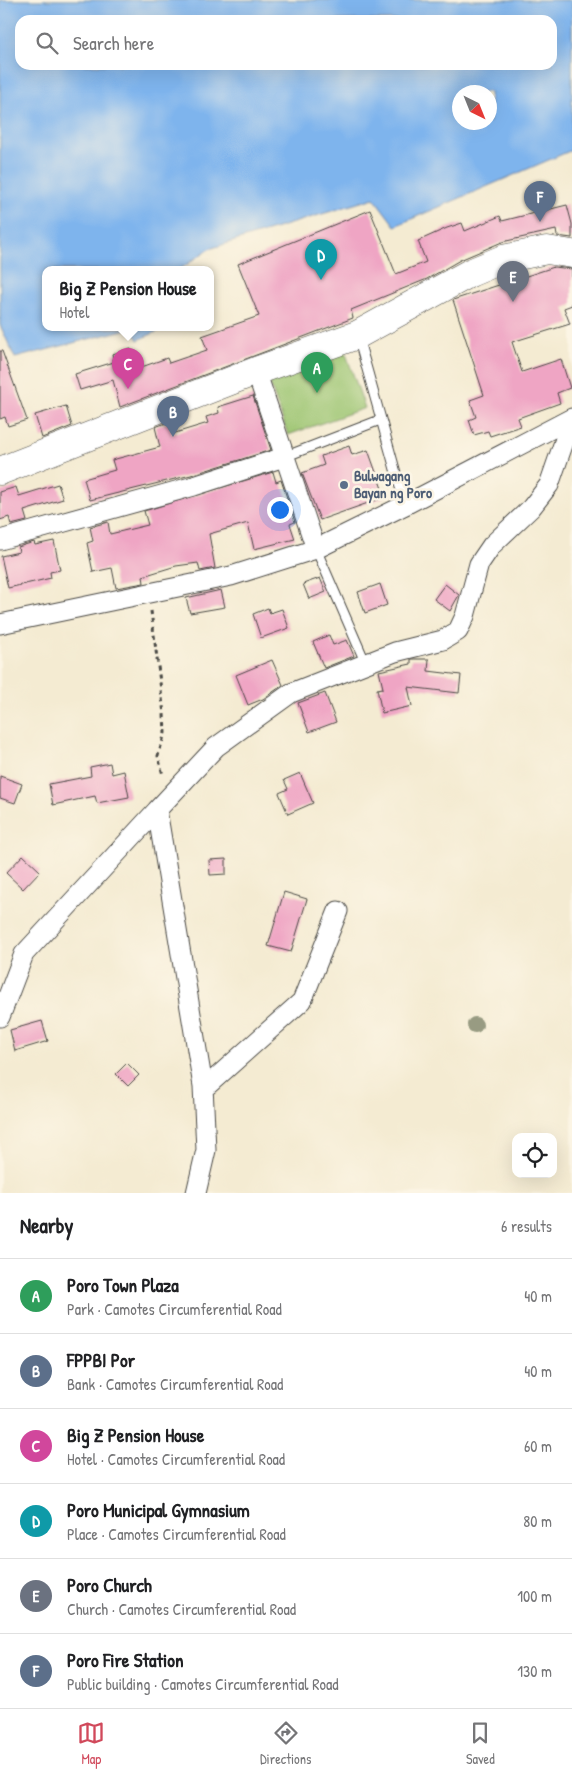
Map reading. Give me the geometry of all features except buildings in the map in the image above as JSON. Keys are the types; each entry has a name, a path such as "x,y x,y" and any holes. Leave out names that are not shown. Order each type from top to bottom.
{"main road":[{"path":"0,471 256,371 357,335 470,273 503,259 547,250 572,254"}],"street":[{"path":"256,371 316,549"},
{"path":"0,624 231,576 316,549 405,506 572,418"},
{"path":"0,1017 24,954 216,747 291,693 395,652 443,640 458,630 466,616 479,564 492,546 531,508 549,485 572,418"},
{"path":"0,540 194,486 284,457"},
{"path":"162,804 203,1086 206,1150 196,1193"},
{"path":"203,1086 208,1085 302,1001 338,911"}],"lane":[{"path":"357,335 405,506"},
{"path":"284,457 380,420"},
{"path":"316,549 366,664"}],"path":[{"path":"148,593 155,631 164,714 165,733 158,756 162,804"}],"green space":[{"path":"345,351 365,408 288,435 268,378"}],"water":[{"path":"0,0 572,0 572,150 395,226 374,198 209,249 185,266 42,266 42,331 119,331 15,358 0,325"},
{"path":"133,331 158,331 138,340"}],"place":[{"name":"Poro Fire Station","path":"540,222"},
{"name":"Poro Municipal Gymnasium","path":"321,280"},
{"name":"Poro Church","path":"513,302"},
{"name":"Big Z Pension House","path":"128,389"},
{"name":"Poro Town Plaza","path":"317,393"},
{"name":"FPPBI Por","path":"173,437"},
{"name":"Bulwagang Bayan ng Poro","path":"344,485"}]}
